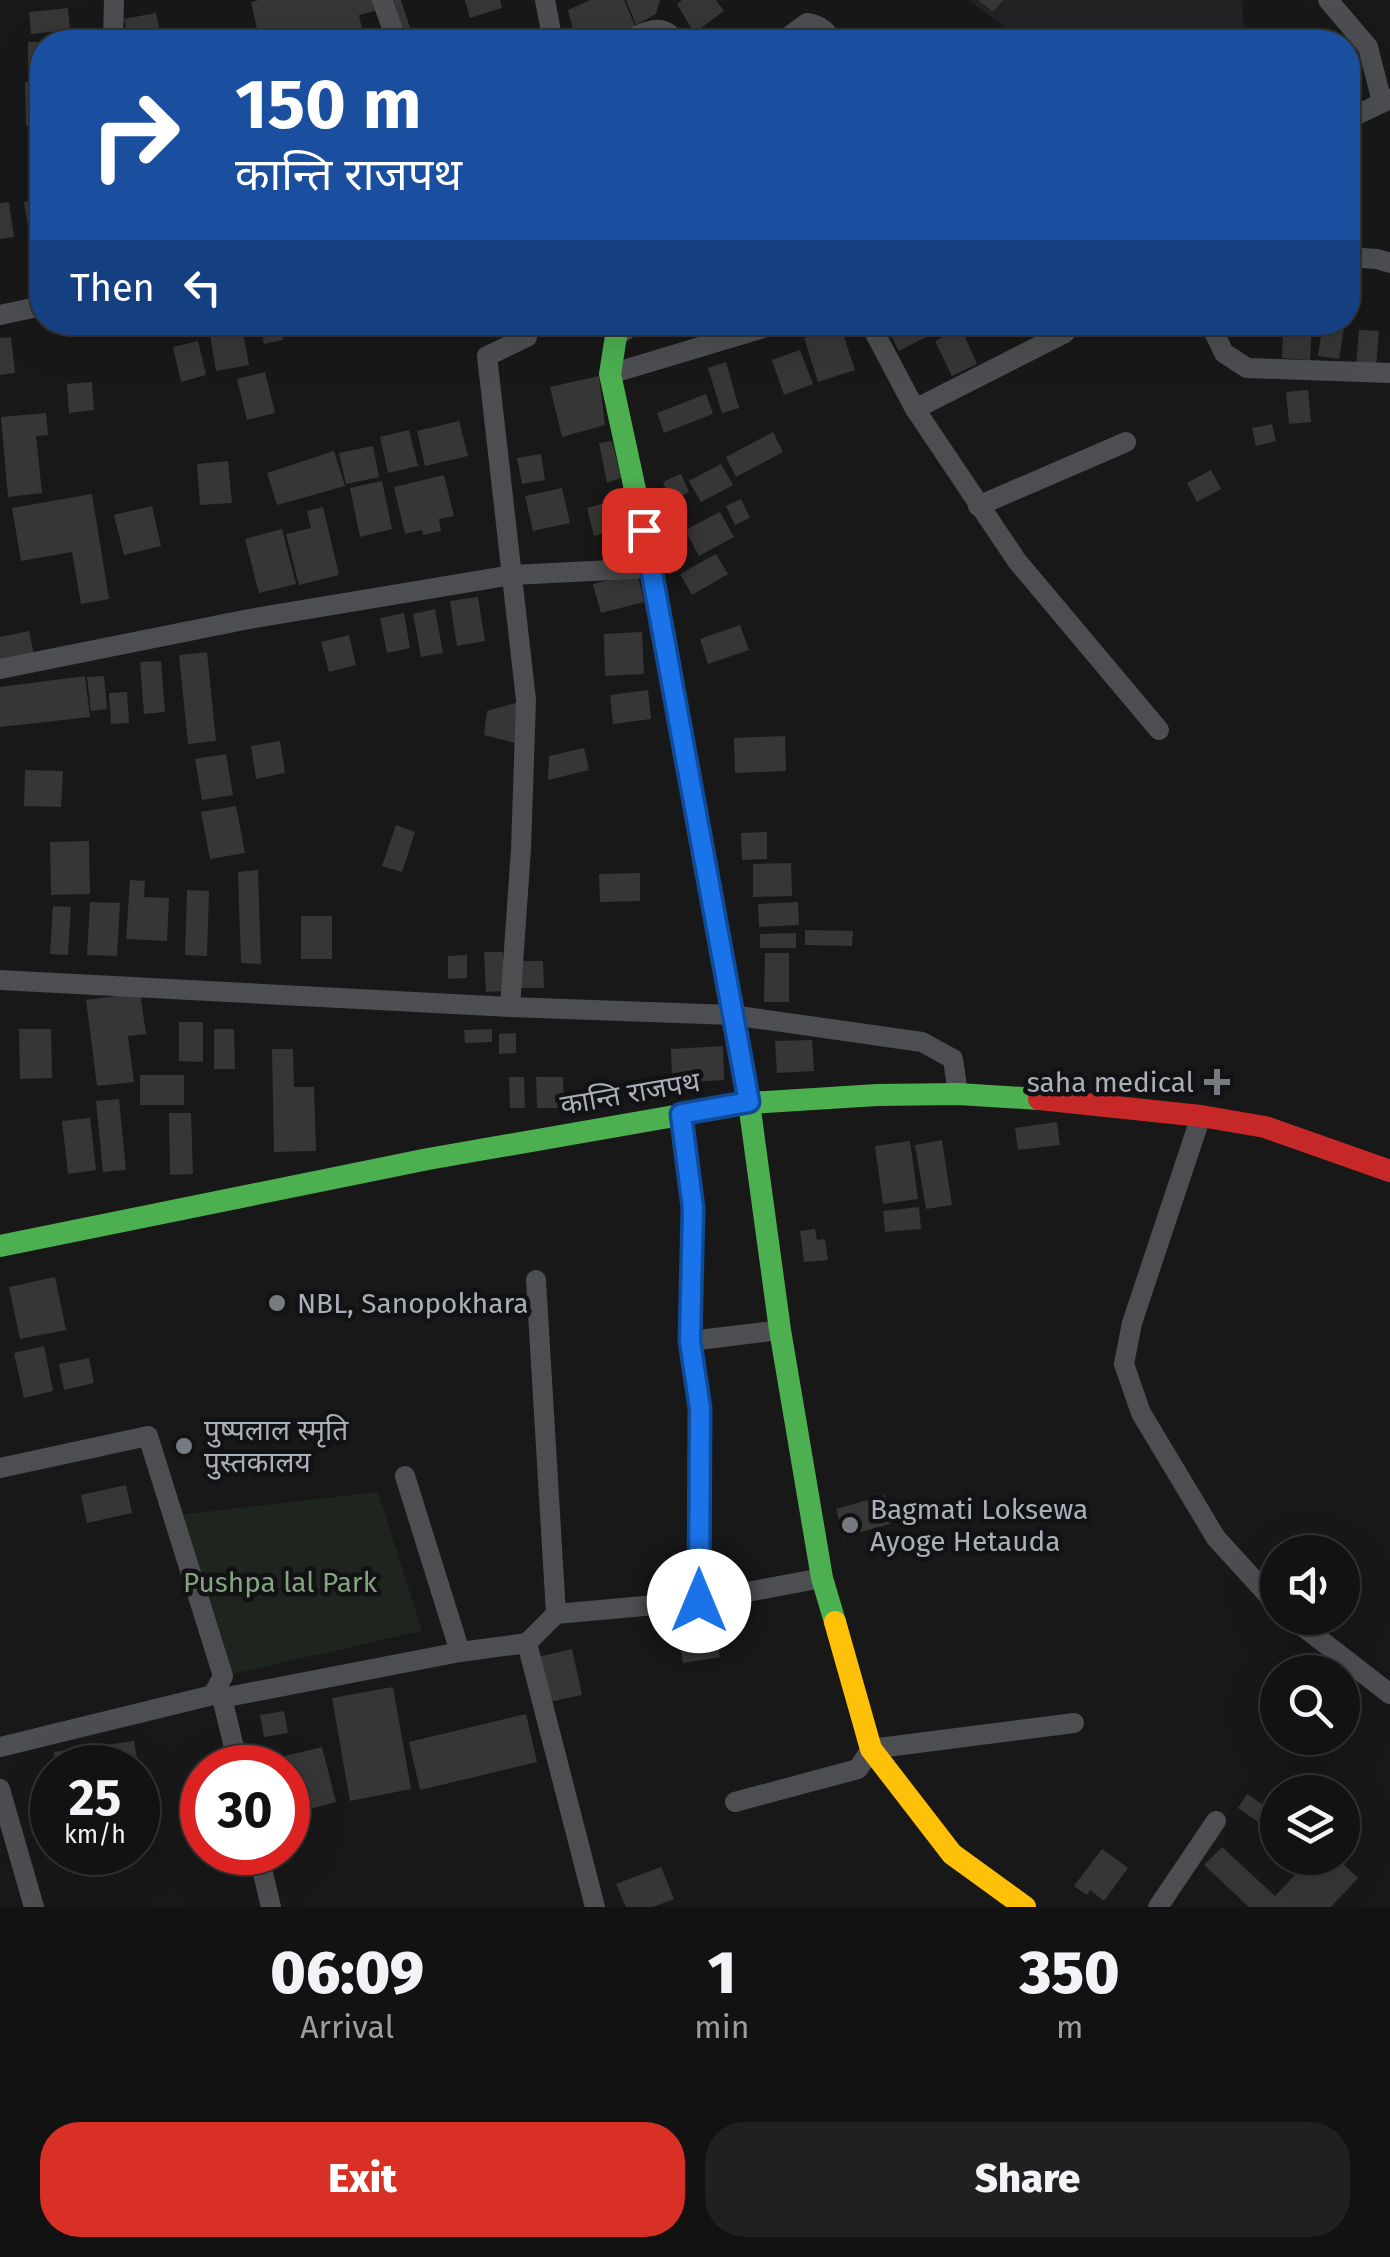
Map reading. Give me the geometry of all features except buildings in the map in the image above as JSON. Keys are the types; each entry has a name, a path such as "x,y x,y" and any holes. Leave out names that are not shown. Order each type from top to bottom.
{"street":[{"path":"113,30 114,0"},
{"path":"382,0 393,30"},
{"path":"545,0 551,30"},
{"path":"1328,0 1354,30"},
{"path":"797,30 807,23 825,30"},
{"path":"1360,38 1368,47 1386,101 1360,113"},
{"path":"1360,258 1390,263"},
{"path":"0,315 30,309"},
{"path":"510,1007 526,700 487,356 527,335"},
{"path":"613,335 610,374 652,568 749,1102 780,1330 822,1578 871,1750 952,1854 1025,1907"},
{"path":"610,374 739,335"},
{"path":"875,335 915,408 1016,560 1159,730"},
{"path":"915,408 1061,335"},
{"path":"1215,335 1224,353 1248,368 1390,374"},
{"path":"978,506 1126,442"},
{"path":"0,670 249,618 512,575 652,568"},
{"path":"0,980 732,1015 922,1042 953,1060 958,1094"},
{"name":"कान्ति राजपथ","path":"0,1246 428,1160 749,1102 958,1094 1034,1098 1265,1127 1390,1171"},
{"path":"681,1114 693,1208 690,1341 700,1408 699,1601"},
{"path":"1201,1116 1132,1323 1124,1364 1141,1413 1216,1538 1260,1586"},
{"path":"536,1280 556,1614"},
{"path":"690,1341 780,1330"},
{"path":"0,1468 148,1436 223,1676 218,1696 232,1745"},
{"path":"404,1476 460,1652"},
{"path":"0,1748 218,1696 527,1643 556,1614 699,1601 822,1578"},
{"path":"1314,1635 1390,1694"},
{"path":"527,1643 596,1907"},
{"path":"734,1802 858,1768 871,1750 1074,1723"},
{"path":"0,1790 34,1907"},
{"path":"1158,1907 1216,1821"},
{"path":"263,1875 271,1907"}],"shaded area":[{"path":"969,0 1242,0 1244,30 1008,30"}],"green space":[{"name":"Pushpa lal Park","path":"378,1492 422,1631 223,1676 179,1515"}],"traffic: fast":[{"path":"616,335 610,374 652,568 749,1103 780,1330 822,1578 835,1622"},
{"path":"0,1246 428,1159 749,1103 877,1095 1039,1099"}],"traffic: slow":[{"path":"835,1622 871,1749 952,1854 1025,1907"}],"traffic: jam":[{"path":"1039,1099 1201,1116 1265,1127 1390,1171"}],"place":[{"name":"saha medical","path":"1217,1082"},
{"name":"NBL, Sanopokhara","path":"277,1303"},
{"name":"पुष्पलाल स्मृति पुस्तकालय","path":"184,1446"},
{"name":"Bagmati Loksewa Ayoge Hetauda","path":"850,1525"}],"route":[{"path":"644,530 749,1102 681,1114 693,1208 690,1341 700,1408 699,1601"}]}
